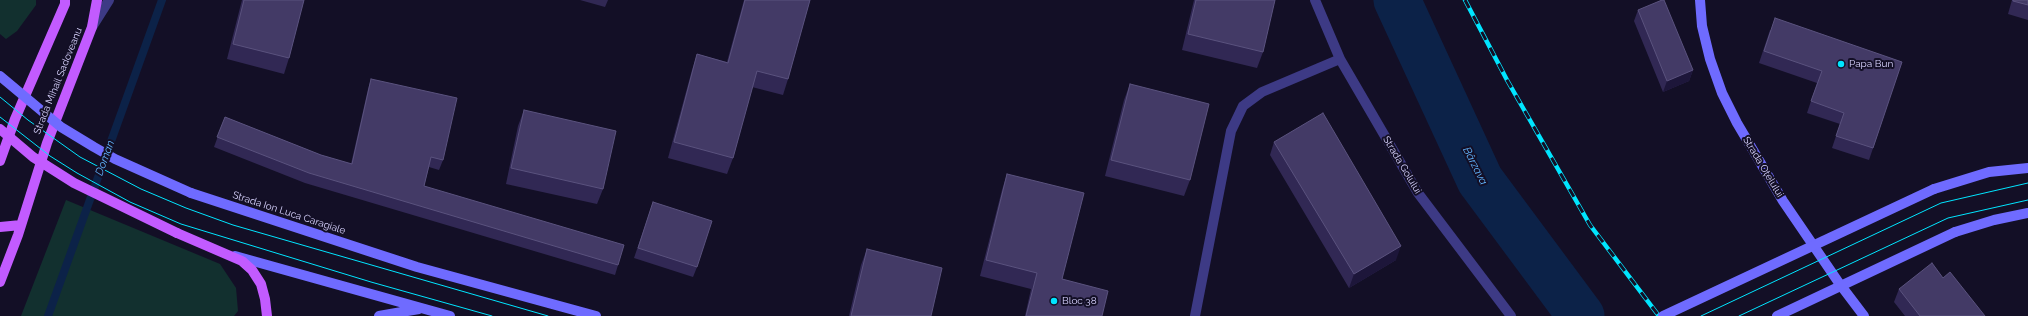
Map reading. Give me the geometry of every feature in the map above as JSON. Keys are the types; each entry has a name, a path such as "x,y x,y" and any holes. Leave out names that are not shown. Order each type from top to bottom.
{"main road":[{"name":"Strada Mihail Sadoveanu","path":"0,282 21,225 46,143 92,27 97,0"},
{"name":"Strada Oțelului","path":"1700,0 1702,26 1710,59 1722,93 1737,123 1783,201 1838,283 1864,316"},
{"path":"0,161 15,120 65,1"},
{"name":"Strada Ion Luca Caragiale","path":"0,76 61,127 94,147 191,193 417,267 596,316"},
{"path":"0,129 33,157 74,183 177,233 229,254 242,261 252,270 261,284 267,316"},
{"path":"1663,316 1934,189 1989,172 2028,168"},
{"path":"1777,316 1955,232 1994,220 2028,213"},
{"path":"0,227 21,225"},
{"path":"229,254 450,316"},
{"path":"379,316 424,308"}],"street":[{"name":"Strada Mihail Sadoveanu","path":"92,27 109,0"},
{"name":"Strada Golului","path":"1315,0 1340,59 1418,192 1511,316"},
{"path":"1195,316 1231,131 1242,106 1262,92 1340,59"}],"green space":[{"path":"0,0 36,0 36,5 17,31 6,39 0,34"},
{"path":"66,200 220,264 236,288 238,311 234,316 21,316"}],"building":[{"path":"244,0 304,0 289,58 233,44"},
{"path":"745,0 810,0 788,79 757,71 733,158 674,142 697,54 728,63"},
{"path":"1196,0 1275,0 1263,52 1188,34"},
{"path":"1664,0 1693,70 1667,81 1638,10"},
{"path":"2028,0 2028,5 2013,1"},
{"path":"1775,18 1902,62 1873,148 1836,136 1844,113 1811,101 1822,71 1764,51"},
{"path":"371,79 457,98 443,160 431,157 424,186 624,245 618,265 309,173 217,137 225,117 321,155 352,164"},
{"path":"1130,84 1209,104 1190,180 1111,160"},
{"path":"524,110 616,131 603,189 511,168"},
{"path":"1323,113 1401,246 1354,274 1274,142"},
{"path":"1007,174 1084,193 1062,279 1108,291 1102,316 1026,316 1037,273 986,260"},
{"path":"653,202 712,221 697,267 638,248"},
{"path":"867,249 942,268 931,316 851,316"},
{"path":"1932,263 1943,278 1950,272 1985,316 1920,316 1899,289"}],"waterway":[{"name":"Doman","path":"48,316 162,0"},
{"name":"Bârzava","path":"1397,0 1480,180 1581,316"}],"tram line":[{"path":"0,97 28,120 80,157 141,189 186,208 233,225 548,316"},
{"path":"0,117 50,156 77,173 130,202 181,224 371,282 492,316"},
{"path":"1701,316 1941,203 2028,183"},
{"path":"1739,316 1948,218 2028,200"}],"railway":[{"path":"1465,0 1507,80 1590,225 1659,316"}],"place":[{"name":"Papa Bun","path":"1841,64"},
{"name":"Bloc 38","path":"1054,301"}]}
